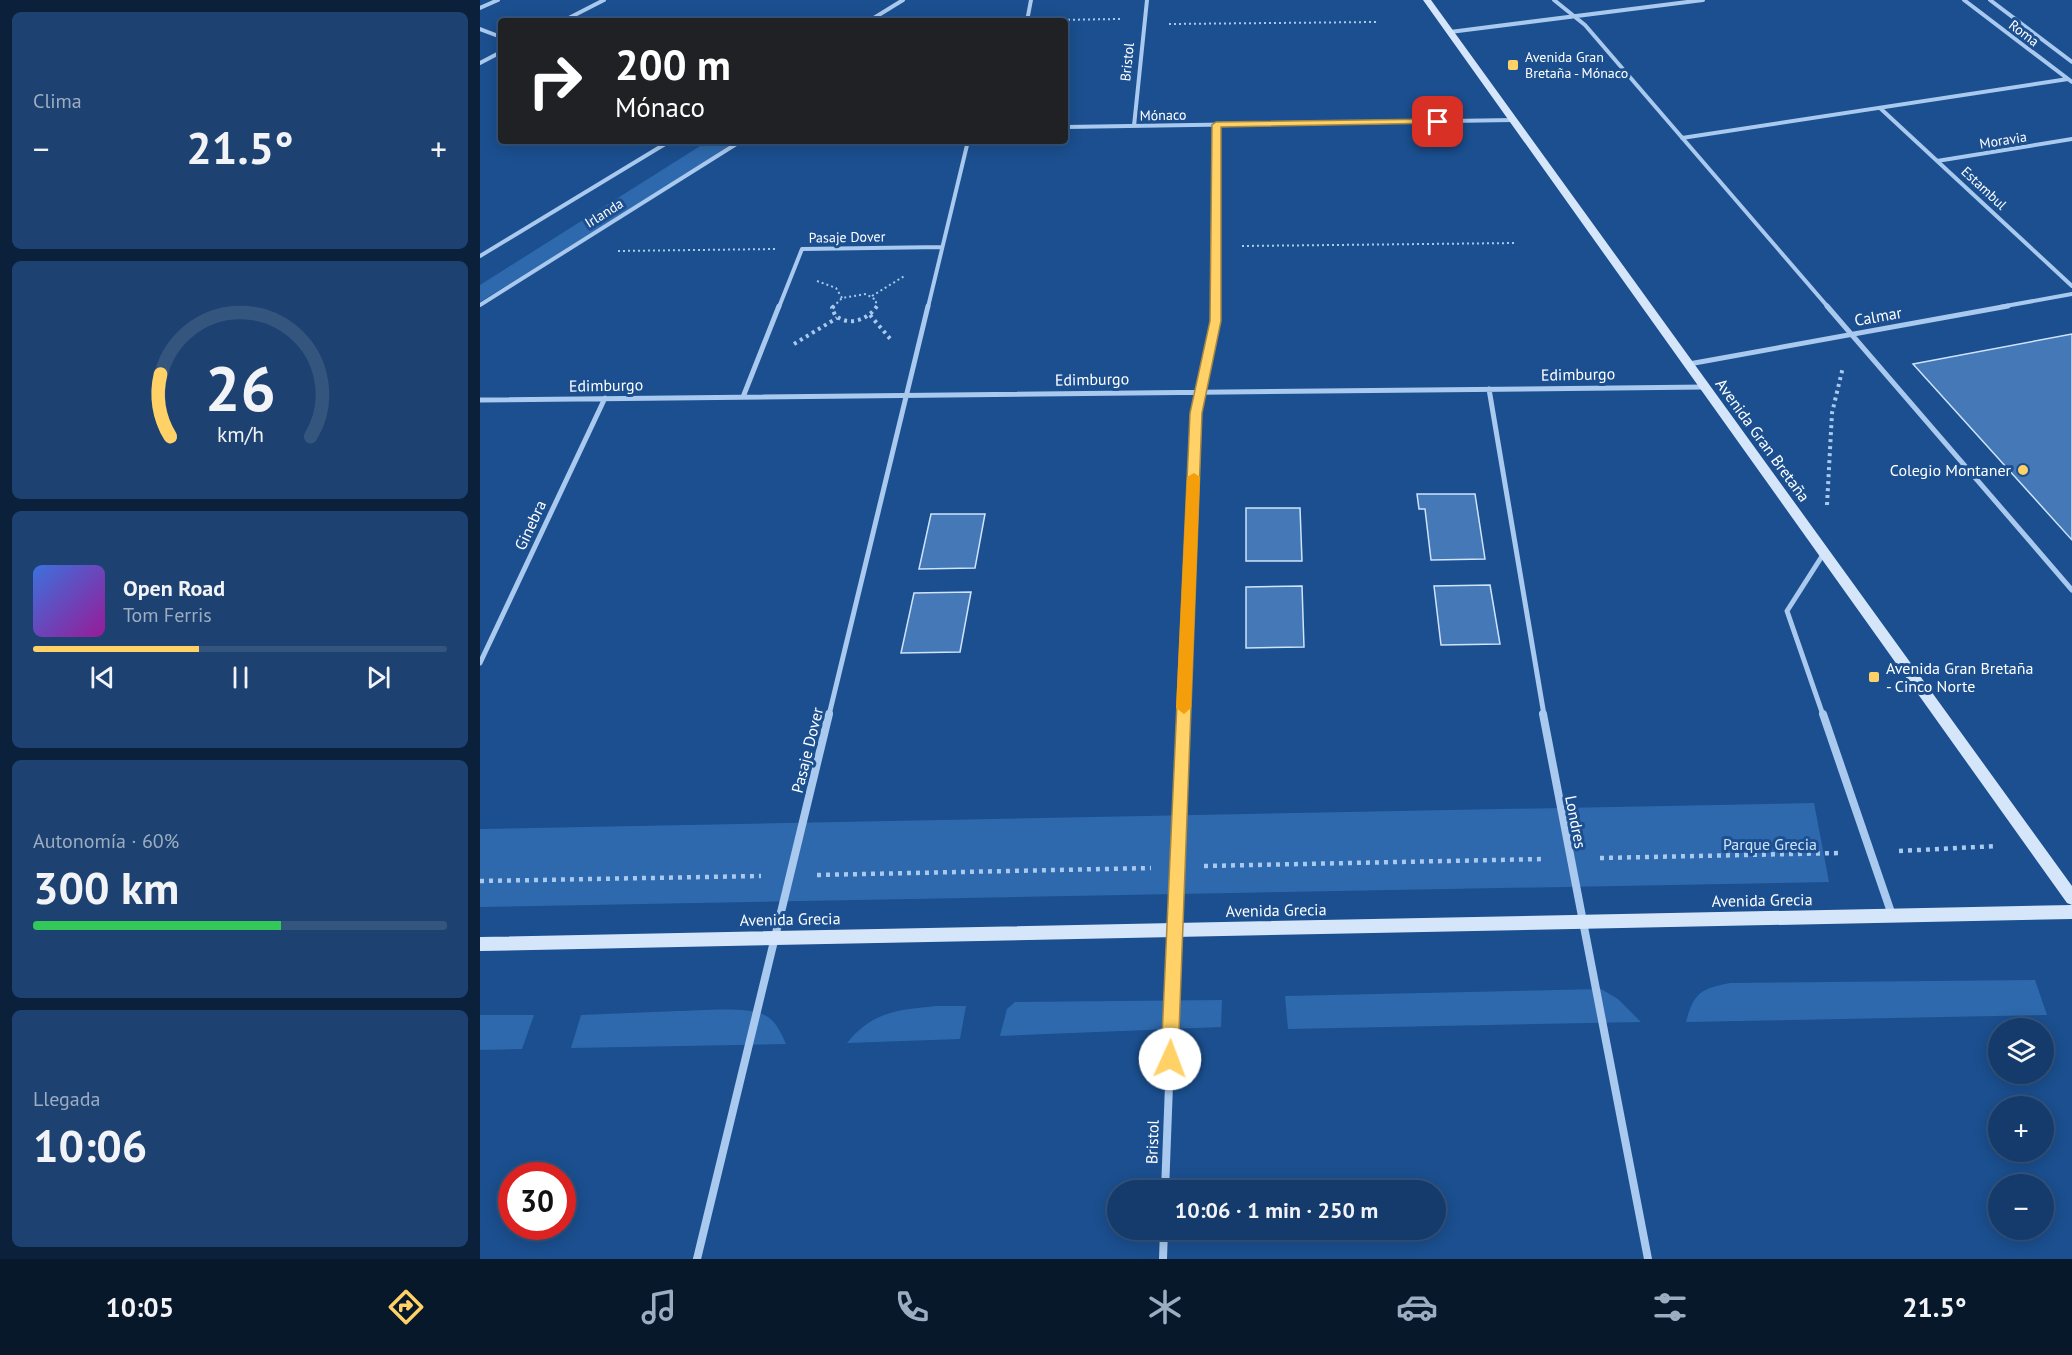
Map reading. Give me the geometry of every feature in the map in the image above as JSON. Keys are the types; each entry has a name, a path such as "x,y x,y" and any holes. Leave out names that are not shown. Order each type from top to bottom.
{"main road":[{"name":"Avenida Gran Bretaña","path":"1427,0 2072,898"},
{"name":"Avenida Grecia","path":"480,944 2072,912"}],"street":[{"path":"480,8 498,0"},
{"path":"568,18 604,0"},
{"path":"874,18 903,0"},
{"path":"1027,18 1031,0"},
{"name":"Bristol","path":"1134,126 1147,0"},
{"path":"1554,0 1584,25 2072,590"},
{"path":"1450,32 1703,0"},
{"name":"Roma","path":"1964,0 2070,81"},
{"name":"Roma","path":"1990,0 2072,62"},
{"path":"480,29 498,36"},
{"path":"480,63 498,54"},
{"path":"1682,138 2070,81"},
{"name":"Estambul","path":"1880,108 2072,286"},
{"name":"Mónaco","path":"1068,127 1514,120"},
{"name":"Bristol","path":"1166,1180 1173,930 1199,392 1214,332 1218,246 1216,125"},
{"name":"Moravia","path":"1937,161 2072,139"},
{"name":"Irlanda","path":"480,256 665,144"},
{"name":"Irlanda","path":"480,304 736,144"},
{"name":"Pasaje Dover","path":"697,1259 967,144"},
{"name":"Pasaje Dover","path":"743,397 802,249 942,247"},
{"name":"Calmar","path":"1689,364 2072,294"},
{"name":"Edimburgo","path":"480,399 1705,387"},
{"name":"Londres","path":"1489,389 1569,858 1648,1259"},
{"name":"Ginebra","path":"480,663 605,398"},
{"path":"1824,553 1787,611 1893,916"},
{"path":"1163,1259 1164,1240"}],"path":[{"path":"1068,21 1376,22"},
{"path":"1218,246 1517,243"},
{"path":"565,252 802,249"},
{"path":"866,294 872,296 877,305 875,310 864,318 843,320 833,314 832,308 842,298 866,294"},
{"path":"1824,553 1832,413 1851,334"},
{"path":"480,881 1871,852 2034,844"}],"green space":[{"path":"703,144 735,144 480,302 480,285"},
{"name":"Parque Grecia","path":"1814,803 1829,882 480,907 480,829"},
{"path":"2035,980 2047,1015 1686,1022 1692,1004 1700,994 1712,987 1730,983"},
{"path":"1601,989 1618,999 1641,1022 1288,1029 1285,996"},
{"path":"1222,1000 1221,1027 1000,1036 1007,1009 1015,1002"},
{"path":"936,1006 966,1006 960,1039 847,1043 857,1032 877,1018 898,1011"},
{"path":"712,1010 760,1013 774,1022 786,1044 571,1048 581,1015"},
{"path":"480,1015 534,1015 522,1049 480,1050"}],"building":[{"name":"Colegio Montaner","path":"2072,334 2072,540 1913,364"},
{"path":"1417,494 1475,494 1485,559 1431,560 1425,509 1419,509"},
{"path":"1246,508 1300,508 1302,561 1246,561"},
{"path":"931,514 985,514 975,568 919,569"},
{"path":"1490,585 1500,644 1441,645 1434,586"},
{"path":"1302,586 1304,647 1246,648 1246,587"},
{"path":"971,592 960,652 901,653 914,593"}],"slow traffic":[{"path":"1184,708 1194,477"}],"place":[{"name":"Avenida Gran Bretaña - Mónaco","path":"1513,65"},
{"name":"Colegio Montaner","path":"2023,470"},
{"name":"Avenida Gran Bretaña - Cinco Norte","path":"1874,677"}],"route":[{"path":"1170,1059 1173,930 1196,413 1199,392 1213,342 1215,321 1218,246 1216,125 1438,122"}]}
